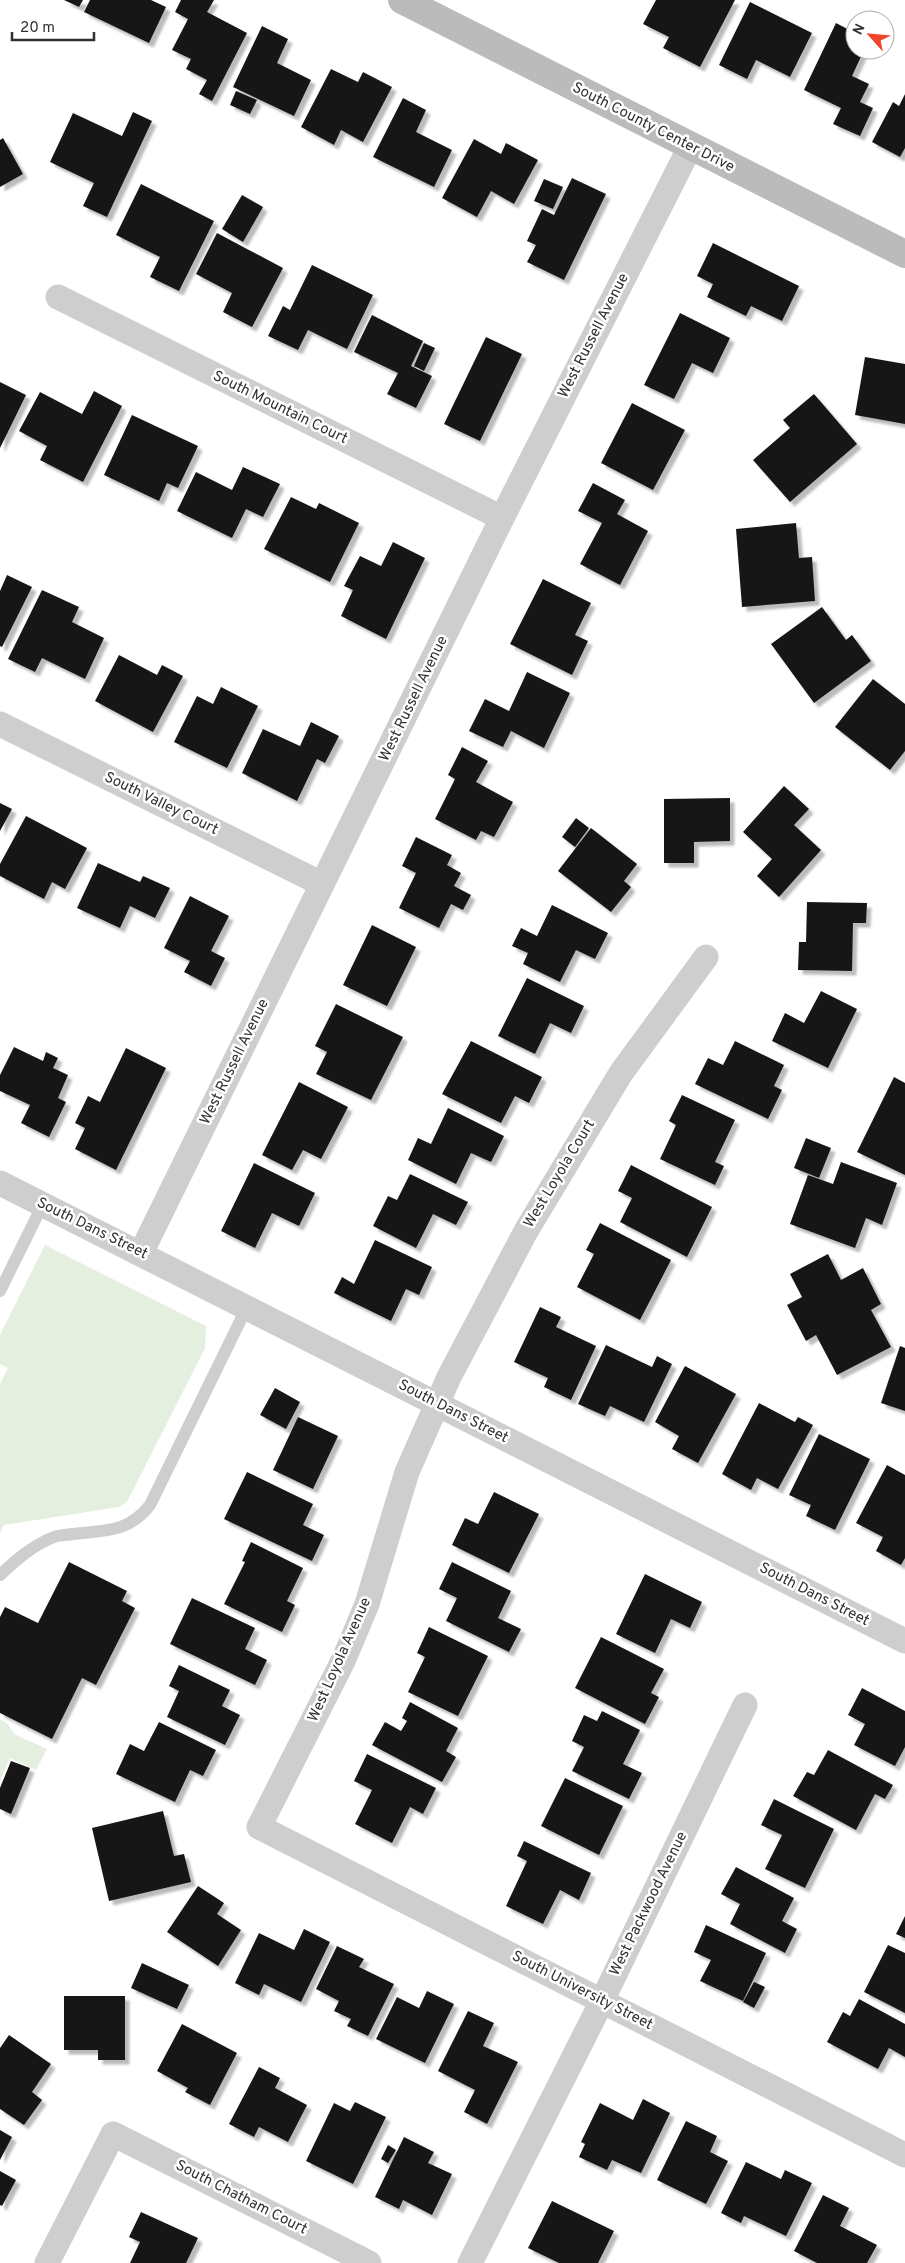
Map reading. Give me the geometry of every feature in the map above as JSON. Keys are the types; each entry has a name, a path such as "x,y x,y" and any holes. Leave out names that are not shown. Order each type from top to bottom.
{"street":[{"name":"South County Center Drive","path":"402,0 905,254"},
{"name":"West Russell Avenue","path":"141,1253 502,518 690,147"},
{"name":"South Mountain Court","path":"58,297 502,518"},
{"name":"South Valley Court","path":"0,724 322,884"},
{"name":"West Loyola Court","path":"437,1404 526,1231 621,1073 706,957"},
{"name":"South Dans Street","path":"0,1183 905,1642"},
{"name":"West Loyola Avenue","path":"259,1827 344,1659 363,1614 407,1472 437,1404"},
{"name":"West Packwood Avenue","path":"470,2263 602,2001 745,1705"},
{"name":"South University Street","path":"259,1827 905,2155"},
{"name":"South Chatham Court","path":"47,2263 113,2134 369,2263"}],"lane":[{"path":"0,1291 43,1204"},
{"path":"0,1575 23,1554 55,1537 117,1529 130,1524 141,1516 150,1505 247,1307"}],"green space":[{"path":"45,1245 206,1326 205,1348 127,1502 119,1507 4,1525 0,1533 0,1384 8,1368 0,1364 0,1335"},
{"path":"0,1719 8,1724 14,1734 47,1749 36,1770 10,1758 0,1781"}],"building":[{"path":"64,0 83,0 79,7"},
{"path":"90,0 151,0 166,7 149,43 84,12"},
{"path":"181,0 214,0 207,12 247,33 212,101 199,94 207,80 186,69 191,59 172,50 188,19 175,12"},
{"path":"656,0 735,0 700,67 663,48 669,37 643,24"},
{"path":"750,2 812,33 790,77 756,60 747,79 719,65"},
{"path":"836,23 845,28 845,60 859,60 852,76 869,84 860,102 873,108 860,136 833,124 841,108 804,90"},
{"path":"262,26 288,39 277,63 311,80 294,116 233,87"},
{"path":"331,69 358,82 363,72 392,87 363,142 341,130 334,145 301,127"},
{"path":"236,91 257,100 250,114 230,105"},
{"path":"905,94 905,148 900,157 872,142 893,102 899,106"},
{"path":"403,98 426,110 416,132 452,150 434,187 373,157"},
{"path":"133,112 152,121 107,217 83,206 94,183 50,162 73,113 122,136"},
{"path":"3,138 23,174 0,187 0,140"},
{"path":"474,139 501,154 506,143 538,160 514,204 491,191 477,217 442,198"},
{"path":"572,178 606,194 564,280 527,262 536,245 527,241 542,209 554,215"},
{"path":"544,179 563,187 553,209 534,201"},
{"path":"141,184 214,221 179,291 150,277 160,257 116,235"},
{"path":"242,195 263,207 243,242 222,229"},
{"path":"217,233 283,268 252,327 223,312 232,293 196,274"},
{"path":"713,243 799,286 782,321 751,306 746,316 707,297 713,284 697,276"},
{"path":"312,265 373,295 347,349 308,330 298,350 268,336 283,306 290,310"},
{"path":"680,313 730,338 713,373 692,363 674,399 644,385"},
{"path":"372,315 423,341 411,366 432,376 416,408 387,394 398,373 354,352"},
{"path":"486,337 522,354 480,441 444,424"},
{"path":"424,343 435,348 424,371 414,366"},
{"path":"865,357 905,364 905,424 855,415"},
{"path":"0,382 26,395 0,448"},
{"path":"94,391 122,406 83,482 40,460 47,446 19,431 40,392 82,414"},
{"path":"814,394 857,444 790,502 753,460 790,428 783,420"},
{"path":"632,403 685,430 653,490 601,463"},
{"path":"132,415 198,446 178,488 167,483 159,501 104,475"},
{"path":"243,467 280,484 263,517 246,509 232,538 177,511 196,472 232,490"},
{"path":"593,483 625,500 617,514 648,531 620,585 580,564 602,523 578,511"},
{"path":"291,497 316,509 319,503 359,523 330,582 264,549"},
{"path":"796,523 799,558 812,557 815,601 742,607 736,529"},
{"path":"393,542 425,558 386,639 341,616 353,590 344,586 360,556 381,566"},
{"path":"7,575 32,587 2,647 0,646 0,591"},
{"path":"543,579 591,603 575,635 588,641 572,675 510,644"},
{"path":"42,590 79,607 72,622 104,638 85,679 42,658 35,672 8,659"},
{"path":"822,607 846,640 852,635 871,661 814,703 771,644"},
{"path":"119,655 157,675 162,665 183,676 153,732 95,701"},
{"path":"527,672 570,693 544,748 511,731 503,747 469,731 485,699 509,711"},
{"path":"873,679 905,704 905,751 890,770 835,727"},
{"path":"221,687 258,706 227,768 174,742 197,696 213,704"},
{"path":"311,722 339,736 325,763 317,759 297,801 242,773 263,729 300,746"},
{"path":"462,747 488,761 476,782 513,802 494,837 481,831 476,840 435,819 455,779 448,775"},
{"path":"784,786 809,809 794,825 821,850 779,897 757,876 772,859 743,832"},
{"path":"730,798 730,841 694,842 694,863 664,863 664,799"},
{"path":"0,803 12,809 0,831"},
{"path":"26,816 87,848 65,889 52,882 44,899 0,876 0,864"},
{"path":"576,818 589,828 575,847 562,837"},
{"path":"591,828 637,864 624,881 631,887 611,912 558,871"},
{"path":"416,837 452,855 447,865 461,873 454,886 471,895 463,910 451,904 439,928 399,908 416,873 402,866"},
{"path":"98,863 140,882 143,876 170,888 155,918 130,906 120,928 77,908"},
{"path":"190,896 229,916 211,951 225,958 211,986 184,972 190,961 164,948"},
{"path":"807,902 867,903 866,923 853,923 852,971 798,970 799,942 806,942"},
{"path":"552,905 608,933 595,959 576,950 560,982 523,964 528,953 512,946 521,928 537,936"},
{"path":"372,925 416,947 387,1006 343,985"},
{"path":"527,978 584,1006 571,1033 550,1023 535,1054 498,1036"},
{"path":"821,991 857,1009 828,1068 772,1041 785,1013 804,1023"},
{"path":"336,1004 403,1037 371,1100 316,1074 327,1052 315,1046"},
{"path":"471,1041 542,1077 529,1103 515,1096 501,1123 442,1094"},
{"path":"735,1041 784,1065 774,1086 782,1090 768,1119 695,1084 708,1058 723,1065"},
{"path":"14,1047 43,1061 46,1052 58,1058 53,1068 68,1075 58,1098 66,1102 49,1137 21,1123 30,1105 0,1091 0,1075"},
{"path":"126,1048 166,1068 116,1170 75,1149 85,1128 75,1123 88,1096 100,1102"},
{"path":"894,1077 905,1083 905,1175 857,1152"},
{"path":"299,1082 348,1107 321,1159 303,1150 292,1170 262,1155"},
{"path":"682,1095 735,1120 715,1162 724,1166 715,1185 660,1159 676,1125 669,1121"},
{"path":"448,1108 504,1136 491,1162 471,1153 456,1184 408,1160 418,1138 431,1144"},
{"path":"806,1138 831,1148 819,1178 794,1168"},
{"path":"841,1162 897,1183 882,1225 866,1218 855,1248 790,1224 808,1175 833,1184"},
{"path":"254,1163 315,1193 299,1226 272,1213 255,1248 221,1231"},
{"path":"631,1165 712,1207 687,1257 620,1222 632,1198 618,1191"},
{"path":"410,1174 468,1202 456,1225 433,1214 416,1248 373,1226 388,1196 397,1200"},
{"path":"600,1223 671,1260 640,1320 577,1287 594,1254 586,1250"},
{"path":"375,1240 432,1267 419,1295 406,1289 391,1321 334,1293 342,1277 354,1284"},
{"path":"828,1254 841,1280 863,1268 881,1304 871,1310 891,1347 837,1375 816,1335 806,1341 787,1305 802,1297 790,1274"},
{"path":"540,1307 561,1317 556,1327 596,1346 571,1400 544,1387 548,1378 514,1362"},
{"path":"606,1345 652,1367 657,1356 672,1364 644,1422 610,1406 605,1416 578,1404"},
{"path":"900,1346 905,1348 905,1411 881,1403"},
{"path":"685,1366 736,1394 698,1463 672,1449 679,1436 655,1422"},
{"path":"275,1388 300,1402 286,1429 260,1415"},
{"path":"759,1403 795,1422 798,1417 813,1425 778,1489 757,1478 751,1490 722,1474"},
{"path":"298,1417 338,1436 313,1489 273,1470"},
{"path":"819,1434 870,1459 835,1530 806,1516 811,1505 789,1495"},
{"path":"887,1465 905,1475 905,1558 901,1565 876,1551 883,1537 856,1523"},
{"path":"247,1472 313,1504 303,1525 324,1535 312,1561 224,1519"},
{"path":"494,1492 539,1514 509,1573 452,1545 465,1518 478,1524"},
{"path":"251,1542 303,1568 287,1601 295,1605 282,1632 224,1604 245,1562 242,1561"},
{"path":"69,1562 127,1591 122,1601 135,1608 96,1685 82,1678 52,1739 0,1713 0,1617 5,1607 38,1623"},
{"path":"452,1562 511,1591 498,1618 521,1629 509,1652 446,1621 457,1598 439,1589"},
{"path":"645,1574 702,1602 690,1628 671,1619 655,1653 616,1634"},
{"path":"192,1598 255,1628 245,1649 267,1660 255,1685 170,1644"},
{"path":"429,1627 488,1656 458,1716 408,1692 425,1657 417,1653"},
{"path":"601,1637 664,1669 651,1693 659,1697 645,1724 575,1688"},
{"path":"179,1665 230,1690 222,1706 240,1715 225,1745 167,1717 179,1691 169,1686"},
{"path":"862,1688 905,1711 905,1747 895,1766 854,1745 865,1724 848,1715"},
{"path":"410,1702 458,1728 446,1751 456,1757 442,1782 372,1745 385,1722 401,1731 407,1721 402,1718"},
{"path":"602,1711 640,1730 623,1764 642,1773 629,1799 572,1771 584,1747 572,1741 584,1715 597,1721"},
{"path":"159,1722 216,1750 203,1776 190,1770 175,1802 116,1774 130,1744 144,1751"},
{"path":"828,1750 893,1785 885,1799 875,1794 856,1830 793,1796 807,1772 814,1775"},
{"path":"367,1754 436,1788 423,1814 410,1807 392,1843 355,1824 372,1790 354,1781"},
{"path":"11,1761 30,1768 11,1814 0,1809 0,1788"},
{"path":"565,1778 623,1806 599,1855 541,1826"},
{"path":"774,1799 834,1829 805,1888 765,1869 782,1835 761,1825"},
{"path":"163,1811 174,1856 184,1854 191,1882 109,1901 92,1828"},
{"path":"524,1841 591,1873 579,1900 560,1890 543,1924 506,1906 527,1861 517,1856"},
{"path":"736,1867 794,1898 782,1921 797,1929 785,1953 730,1924 740,1904 721,1894"},
{"path":"198,1886 224,1903 217,1914 241,1930 218,1966 167,1932"},
{"path":"905,1916 905,1938 896,1934"},
{"path":"706,1925 766,1953 743,2001 700,1981 711,1960 694,1952"},
{"path":"304,1929 330,1942 301,2002 264,1984 259,1995 235,1983 259,1933 294,1950"},
{"path":"888,1945 905,1953 905,2013 864,1992"},
{"path":"337,1946 364,1959 359,1967 394,1984 368,2036 347,2026 351,2019 334,2011 339,2001 316,1989"},
{"path":"142,1963 189,1985 177,2009 131,1988"},
{"path":"754,1982 765,1987 754,2008 743,2002"},
{"path":"427,1991 454,2004 425,2063 376,2039 397,1997 419,2008"},
{"path":"64,1996 125,1996 125,2060 98,2060 98,2050 64,2050"},
{"path":"859,1999 905,2024 905,2057 889,2048 878,2069 827,2042 843,2012 850,2016"},
{"path":"468,2011 494,2023 483,2046 518,2062 487,2124 464,2112 475,2090 438,2071"},
{"path":"182,2024 237,2053 210,2105 185,2092 188,2088 157,2071"},
{"path":"9,2035 51,2064 32,2092 42,2100 24,2125 0,2109 0,2048"},
{"path":"259,2067 280,2078 275,2088 307,2105 288,2142 259,2127 254,2137 229,2124"},
{"path":"643,2099 670,2113 641,2173 612,2160 607,2170 579,2157 585,2144 581,2142 600,2103 633,2120"},
{"path":"355,2102 386,2117 353,2184 306,2161 334,2103 350,2111"},
{"path":"686,2121 717,2136 710,2152 728,2161 706,2204 657,2180"},
{"path":"0,2130 12,2137 0,2160"},
{"path":"404,2137 434,2152 428,2163 452,2174 432,2215 403,2200 399,2209 375,2197"},
{"path":"388,2145 396,2150 388,2163 381,2159"},
{"path":"746,2162 781,2179 785,2170 812,2183 786,2236 744,2216 741,2223 721,2213"},
{"path":"0,2171 16,2180 2,2206 0,2205"},
{"path":"823,2195 849,2208 840,2226 877,2245 867,2263 817,2263 794,2251"},
{"path":"552,2201 614,2231 598,2263 559,2263 528,2248"},
{"path":"141,2212 198,2238 186,2263 130,2263 140,2242 129,2237"}]}
